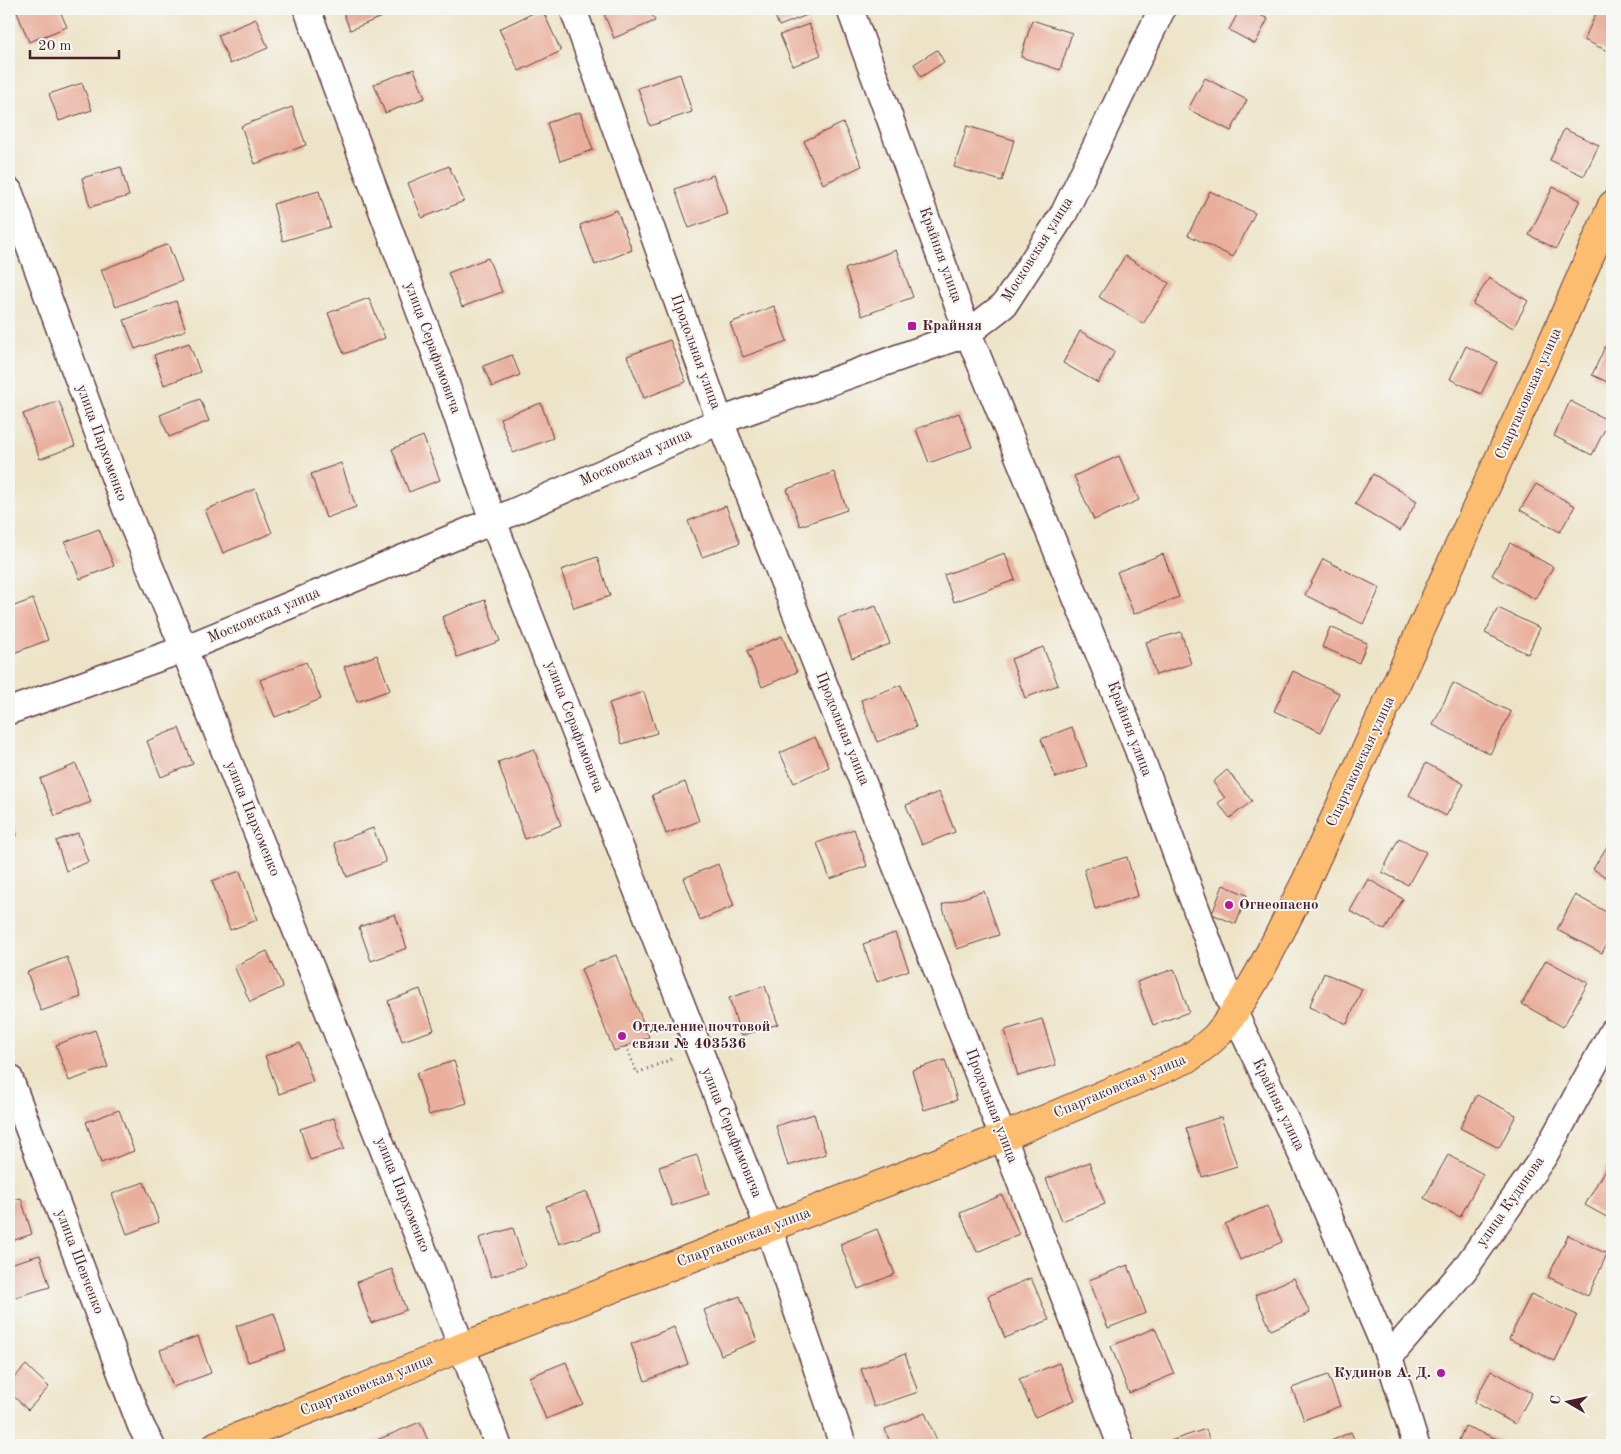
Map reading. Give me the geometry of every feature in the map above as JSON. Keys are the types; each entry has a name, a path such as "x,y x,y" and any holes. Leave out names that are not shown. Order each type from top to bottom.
{"main road":[{"name":"Спартаковская улица","path":"218,1445 462,1347 1003,1137 1189,1058 1215,1037 1234,1012 1260,970 1309,874 1556,334 1612,205"}],"street":[{"name":"улица Серафимовича","path":"306,9 437,358 493,521 769,1229 843,1445"},
{"name":"Продольная улица","path":"573,9 720,421 1003,1137 1121,1445"},
{"name":"Крайняя улица","path":"850,9 968,333 1137,748 1234,1012 1309,1170 1389,1358 1416,1445"},
{"name":"Московская улица","path":"9,711 184,649 493,521 720,421 968,333 1004,305 1064,214 1162,9"},
{"name":"улица Пархоменко","path":"9,191 126,510 184,649 462,1347 498,1445"},
{"name":"улица Кудинова","path":"1389,1358 1464,1270 1544,1156 1612,1032"},
{"name":"улица Шевченко","path":"9,1077 141,1426 151,1445"}],"path":[{"path":"626,1046 636,1073 698,1049"}],"building":[{"path":"59,9 67,27 29,42 16,10"},
{"path":"342,9 395,9 396,11 350,30"},
{"path":"542,9 561,51 519,71 499,29"},
{"path":"602,9 649,9 655,21 614,38"},
{"path":"772,9 813,9 815,12 779,26"},
{"path":"896,9 913,9 899,15"},
{"path":"1240,9 1248,9 1268,19 1255,44 1229,30"},
{"path":"1598,9 1612,11 1612,53 1584,40"},
{"path":"256,19 268,48 230,64 218,35"},
{"path":"1032,20 1072,33 1060,70 1021,57"},
{"path":"809,24 821,55 793,66 780,35"},
{"path":"937,50 944,62 921,77 914,64"},
{"path":"414,69 425,98 385,113 374,84"},
{"path":"680,74 692,112 650,126 638,88"},
{"path":"1205,78 1247,100 1231,131 1188,109"},
{"path":"82,83 92,110 59,121 49,94"},
{"path":"292,107 306,145 255,164 241,126"},
{"path":"580,112 593,150 560,161 547,123"},
{"path":"843,123 862,166 823,184 804,141"},
{"path":"967,126 1014,140 1002,181 954,167"},
{"path":"1564,129 1599,145 1584,176 1550,160"},
{"path":"449,166 464,201 422,218 408,183"},
{"path":"121,167 129,196 90,207 82,178"},
{"path":"713,175 728,214 689,228 675,189"},
{"path":"1553,187 1580,200 1556,249 1529,235"},
{"path":"319,191 330,227 283,241 273,204"},
{"path":"1210,191 1255,213 1233,257 1188,235"},
{"path":"617,210 632,250 595,265 580,225"},
{"path":"168,244 182,281 116,307 101,270"},
{"path":"896,250 913,297 862,316 845,269"},
{"path":"1125,256 1169,283 1143,324 1099,297"},
{"path":"488,258 502,292 462,307 448,273"},
{"path":"1489,278 1528,301 1513,328 1473,304"},
{"path":"369,298 385,338 344,354 328,313"},
{"path":"176,301 186,330 135,349 124,320"},
{"path":"774,306 787,341 743,357 730,323"},
{"path":"1080,331 1115,351 1098,383 1063,363"},
{"path":"1612,335 1612,384 1592,375"},
{"path":"670,340 686,382 644,398 627,356"},
{"path":"189,343 200,372 164,385 154,355"},
{"path":"1466,346 1497,362 1481,394 1450,379"},
{"path":"512,355 520,375 492,387 483,366"},
{"path":"200,399 209,421 169,437 160,415"},
{"path":"59,401 75,446 40,459 23,414"},
{"path":"1570,401 1609,421 1592,455 1554,436"},
{"path":"541,403 553,438 513,453 500,418"},
{"path":"959,413 972,447 929,463 916,429"},
{"path":"423,436 440,480 409,492 392,449"},
{"path":"1119,456 1139,500 1094,520 1074,476"},
{"path":"341,463 356,507 326,518 311,474"},
{"path":"834,472 847,510 800,526 787,489"},
{"path":"1373,474 1417,501 1400,531 1355,504"},
{"path":"1536,484 1575,506 1560,532 1520,510"},
{"path":"255,489 272,533 223,553 205,510"},
{"path":"726,506 740,543 702,557 688,521"},
{"path":"99,529 114,566 80,579 65,542"},
{"path":"1510,543 1553,567 1535,599 1492,575"},
{"path":"1005,553 1015,580 954,602 944,575"},
{"path":"1163,554 1179,597 1134,614 1117,572"},
{"path":"597,557 610,596 574,608 561,570"},
{"path":"1323,559 1380,588 1363,624 1305,595"},
{"path":"33,599 48,640 11,654 9,647 9,608"},
{"path":"485,600 500,641 457,657 442,617"},
{"path":"876,606 890,644 852,658 838,619"},
{"path":"1498,608 1540,628 1528,654 1485,633"},
{"path":"1330,627 1367,643 1359,663 1322,647"},
{"path":"1181,632 1191,664 1156,675 1146,642"},
{"path":"782,636 797,672 762,687 747,651"},
{"path":"1043,647 1058,685 1025,698 1011,659"},
{"path":"377,655 390,690 357,702 344,667"},
{"path":"306,662 321,699 275,717 260,680"},
{"path":"1293,671 1339,693 1321,732 1274,711"},
{"path":"1453,683 1511,712 1490,754 1433,725"},
{"path":"901,685 916,727 877,742 861,700"},
{"path":"644,692 657,733 622,744 609,703"},
{"path":"1072,727 1087,766 1056,778 1041,739"},
{"path":"179,728 193,764 161,777 147,741"},
{"path":"815,737 829,767 794,783 780,753"},
{"path":"534,749 561,825 525,839 498,762"},
{"path":"1426,763 1464,784 1446,816 1409,795"},
{"path":"76,764 91,802 55,816 40,779"},
{"path":"1227,770 1252,801 1230,818 1218,803 1225,798 1213,782"},
{"path":"685,782 699,821 666,834 652,795"},
{"path":"939,792 955,832 922,845 906,805"},
{"path":"9,813 17,836 9,839"},
{"path":"373,828 386,862 347,877 334,843"},
{"path":"854,829 867,866 830,879 817,843"},
{"path":"78,833 88,862 66,871 56,841"},
{"path":"1399,838 1426,852 1408,885 1382,872"},
{"path":"1612,841 1612,881 1593,869"},
{"path":"1127,857 1138,896 1095,909 1084,869"},
{"path":"718,864 734,906 700,920 684,878"},
{"path":"240,871 257,920 230,930 212,881"},
{"path":"1368,879 1403,899 1385,930 1350,911"},
{"name":"Огнеопасно","path":"1223,885 1247,895 1236,924 1212,914"},
{"path":"984,891 999,935 957,949 942,905"},
{"path":"1575,895 1612,915 1612,933 1602,953 1557,930"},
{"path":"395,914 407,948 371,961 359,927"},
{"path":"895,933 909,970 877,982 863,944"},
{"path":"267,951 283,987 250,1002 234,966"},
{"path":"616,955 649,1037 614,1051 581,969"},
{"path":"67,957 81,997 41,1011 27,972"},
{"path":"1546,960 1588,983 1563,1027 1522,1004"},
{"path":"1174,969 1189,1012 1153,1025 1137,982"},
{"path":"1324,973 1362,989 1347,1024 1309,1007"},
{"path":"765,986 778,1024 741,1036 729,998"},
{"path":"420,989 434,1030 402,1041 388,1001"},
{"path":"1042,1019 1056,1065 1018,1076 1005,1030"},
{"path":"95,1030 108,1067 69,1081 56,1045"},
{"path":"300,1043 313,1082 279,1094 265,1056"},
{"path":"945,1060 957,1100 924,1110 912,1070"},
{"path":"454,1061 467,1103 429,1115 416,1073"},
{"path":"1477,1095 1516,1115 1499,1148 1460,1128"},
{"path":"119,1110 134,1151 101,1163 86,1122"},
{"path":"814,1114 826,1154 788,1166 776,1126"},
{"path":"1221,1117 1237,1166 1202,1177 1186,1128"},
{"path":"334,1118 344,1149 310,1160 300,1129"},
{"path":"697,1155 709,1194 672,1206 659,1167"},
{"path":"1448,1155 1483,1174 1460,1217 1424,1198"},
{"path":"1612,1157 1612,1220 1585,1205"},
{"path":"1089,1162 1105,1204 1062,1221 1046,1179"},
{"path":"144,1182 159,1222 127,1234 112,1194"},
{"path":"587,1192 600,1231 559,1244 546,1206"},
{"path":"1002,1195 1019,1234 977,1252 960,1213"},
{"path":"21,1198 32,1234 9,1242 9,1201"},
{"path":"1267,1206 1282,1242 1240,1260 1225,1224"},
{"path":"513,1228 525,1266 491,1277 479,1238"},
{"path":"877,1229 895,1274 858,1289 840,1244"},
{"path":"1568,1235 1607,1254 1588,1296 1548,1277"},
{"path":"40,1255 50,1287 9,1299 9,1264"},
{"path":"1128,1265 1146,1313 1108,1328 1089,1280"},
{"path":"392,1269 406,1310 371,1323 357,1282"},
{"path":"1031,1278 1049,1320 1005,1338 988,1296"},
{"path":"1294,1278 1310,1313 1271,1330 1255,1295"},
{"path":"1531,1294 1577,1315 1555,1361 1509,1339"},
{"path":"740,1296 757,1341 721,1355 704,1310"},
{"path":"274,1313 286,1350 248,1362 236,1326"},
{"path":"674,1327 688,1364 645,1381 631,1344"},
{"path":"1155,1328 1174,1374 1129,1393 1111,1346"},
{"path":"198,1336 211,1373 173,1387 160,1350"},
{"path":"905,1354 918,1392 874,1407 861,1369"},
{"path":"566,1362 583,1404 546,1419 529,1377"},
{"path":"1059,1363 1075,1400 1035,1417 1019,1379"},
{"path":"26,1365 49,1387 28,1410 9,1392 9,1383"},
{"path":"1491,1370 1532,1393 1515,1424 1474,1402"},
{"path":"1328,1375 1340,1406 1304,1420 1292,1388"},
{"path":"925,1413 939,1445 891,1445 885,1429"},
{"path":"420,1422 430,1445 365,1445"},
{"path":"1465,1426 1505,1442 1504,1445 1457,1445"},
{"path":"1206,1429 1211,1445 1165,1445 1164,1443"},
{"path":"1351,1432 1357,1445 1322,1445"}],"place":[{"name":"Крайняя","path":"912,326"},
{"name":"Огнеопасно","path":"1229,905"},
{"name":"Отделение почтовой связи № 403536","path":"622,1036"},
{"name":"Кудинов A. Д.","path":"1441,1373"}]}
